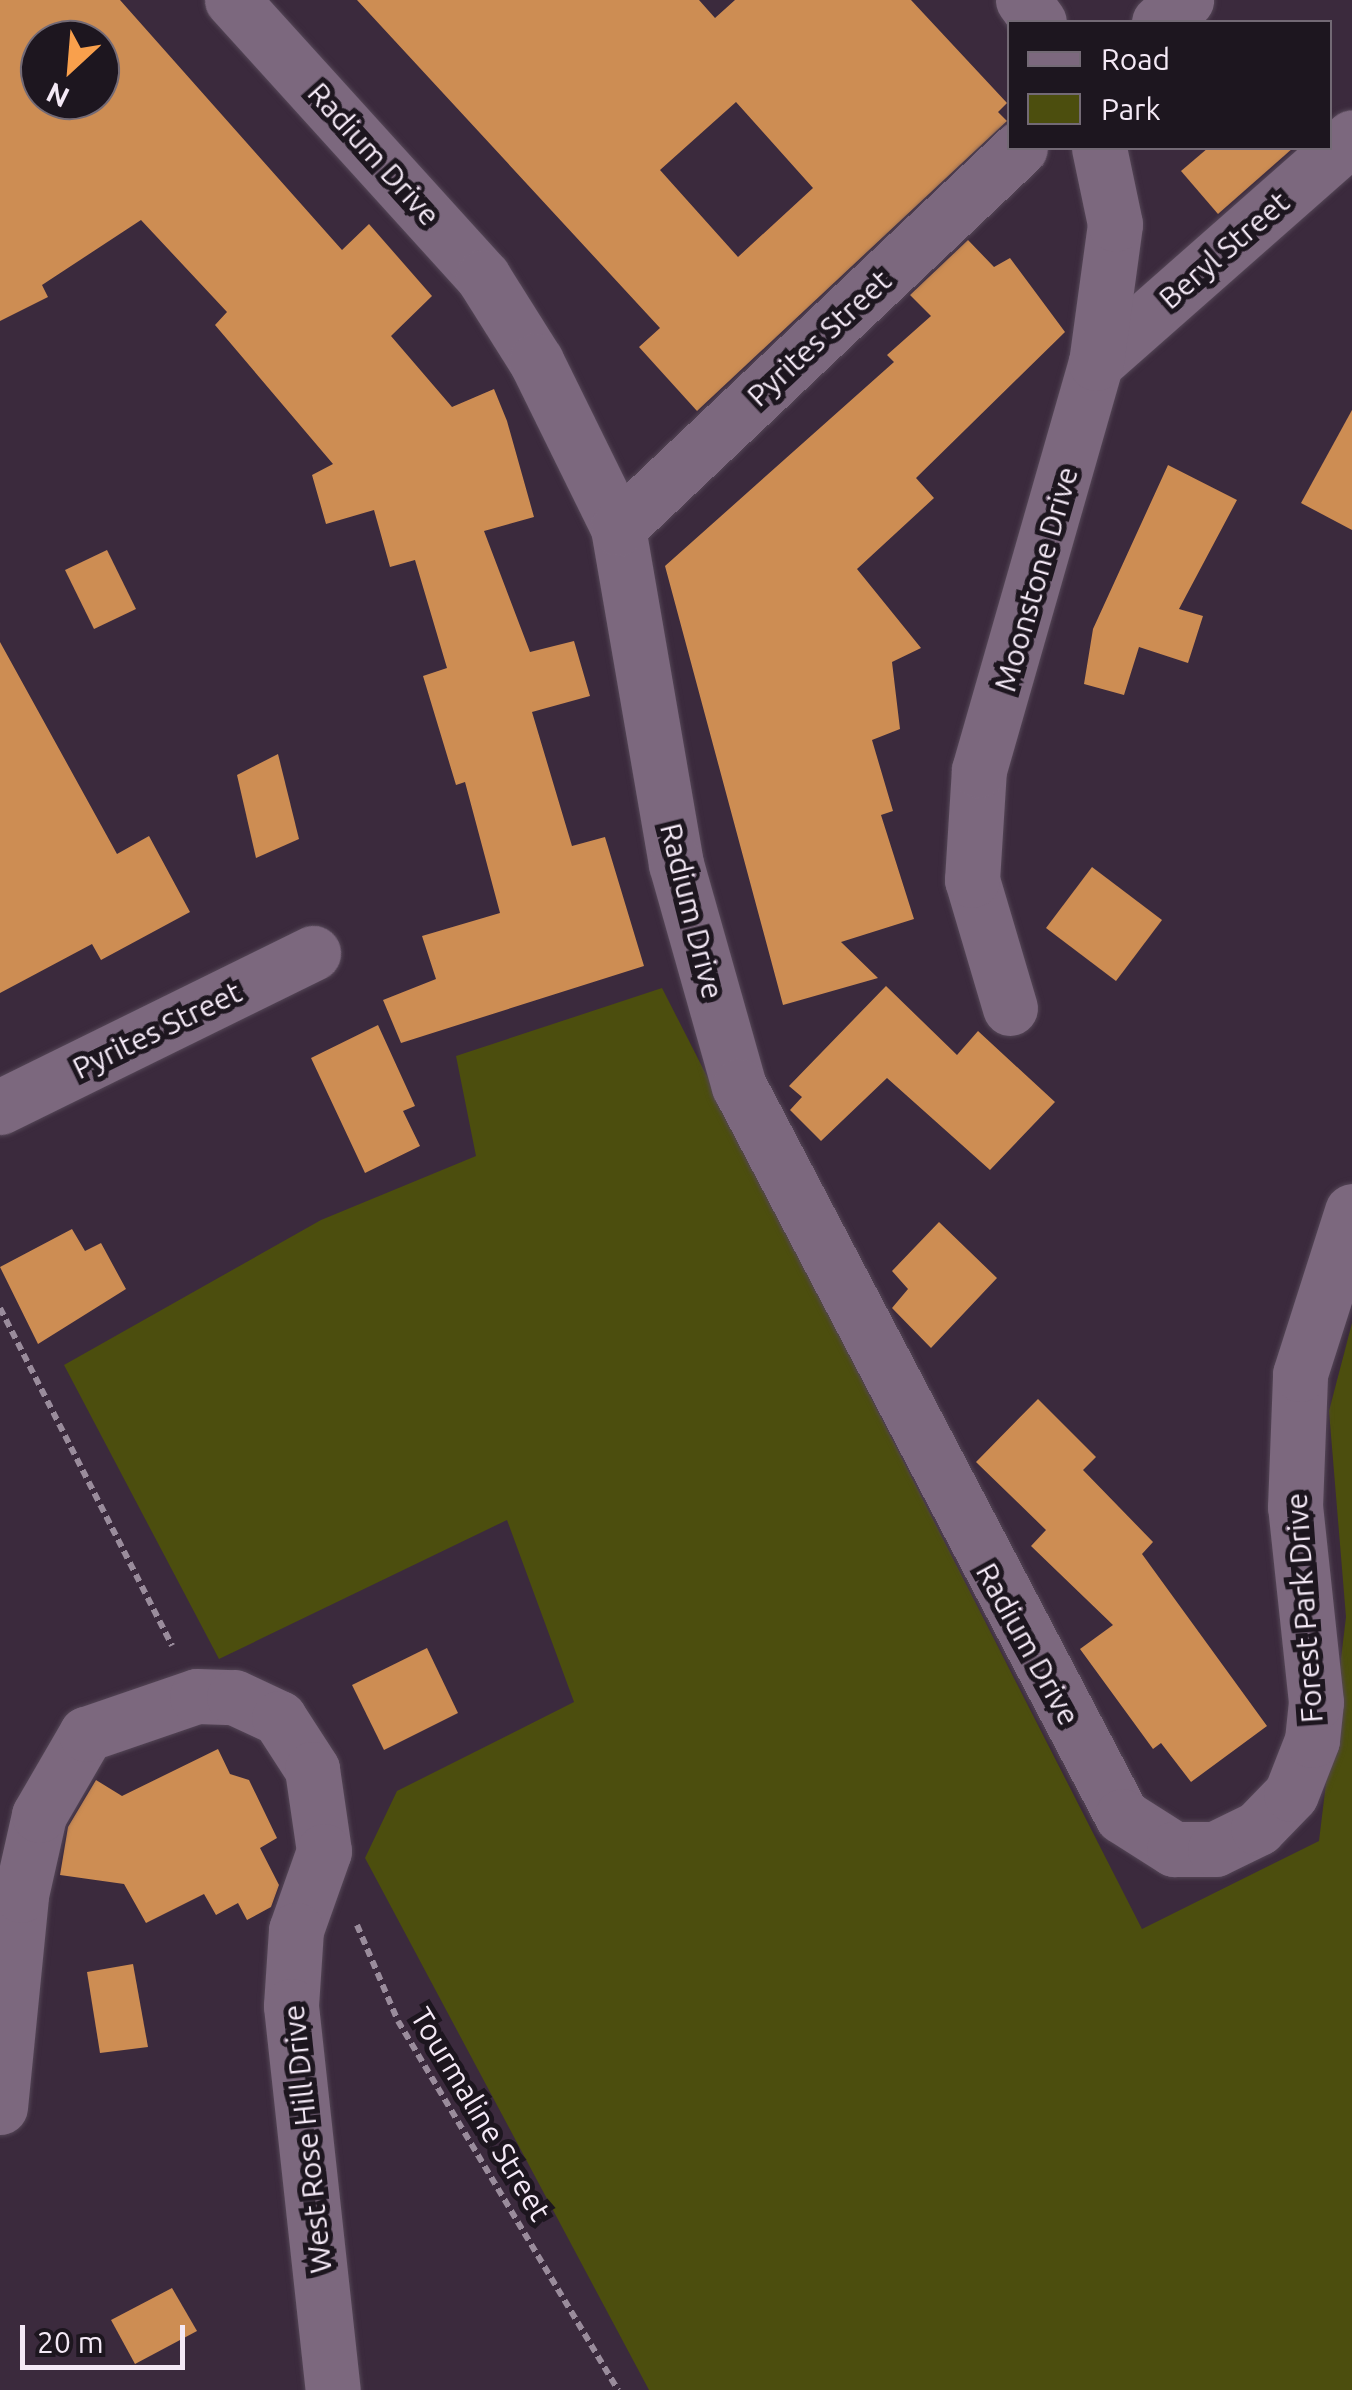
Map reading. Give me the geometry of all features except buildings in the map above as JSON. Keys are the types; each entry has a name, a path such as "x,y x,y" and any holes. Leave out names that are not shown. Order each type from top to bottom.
{"street":[{"name":"Radium Drive","path":"232,0 484,277 536,361 618,528 676,864 739,1086 1122,1816 1156,1842"},
{"path":"1162,20 1186,0"},
{"name":"Beryl Street","path":"1096,362 1352,136"},
{"name":"Pyrites Street","path":"618,528 1018,150"},
{"name":"Moonstone Drive","path":"1010,1008 972,880 980,770 1096,362 1115,224 1099,150"},
{"name":"Pyrites Street","path":"0,1107 313,953"},
{"name":"Forest Park Drive","path":"1156,1842 1215,1849 1258,1828 1291,1794 1312,1740 1316,1702 1295,1508 1300,1374 1352,1211"},
{"name":"West Rose Hill Drive","path":"0,2107 21,1894 39,1815 86,1734 197,1696 234,1697 279,1718 312,1769 324,1851 296,1930 291,2006 333,2390"}],"path":[{"path":"0,1308 197,1696"},
{"name":"Tourmaline Street","path":"324,1851 398,2021 618,2390"}],"green space":[{"path":"662,988 1142,1929 1319,1841 1346,1617 1329,1411 1352,1323 1352,2390 649,2390 365,1858 397,1791 574,1702 507,1520 219,1659 64,1365 321,1220 476,1156 456,1056"}]}
